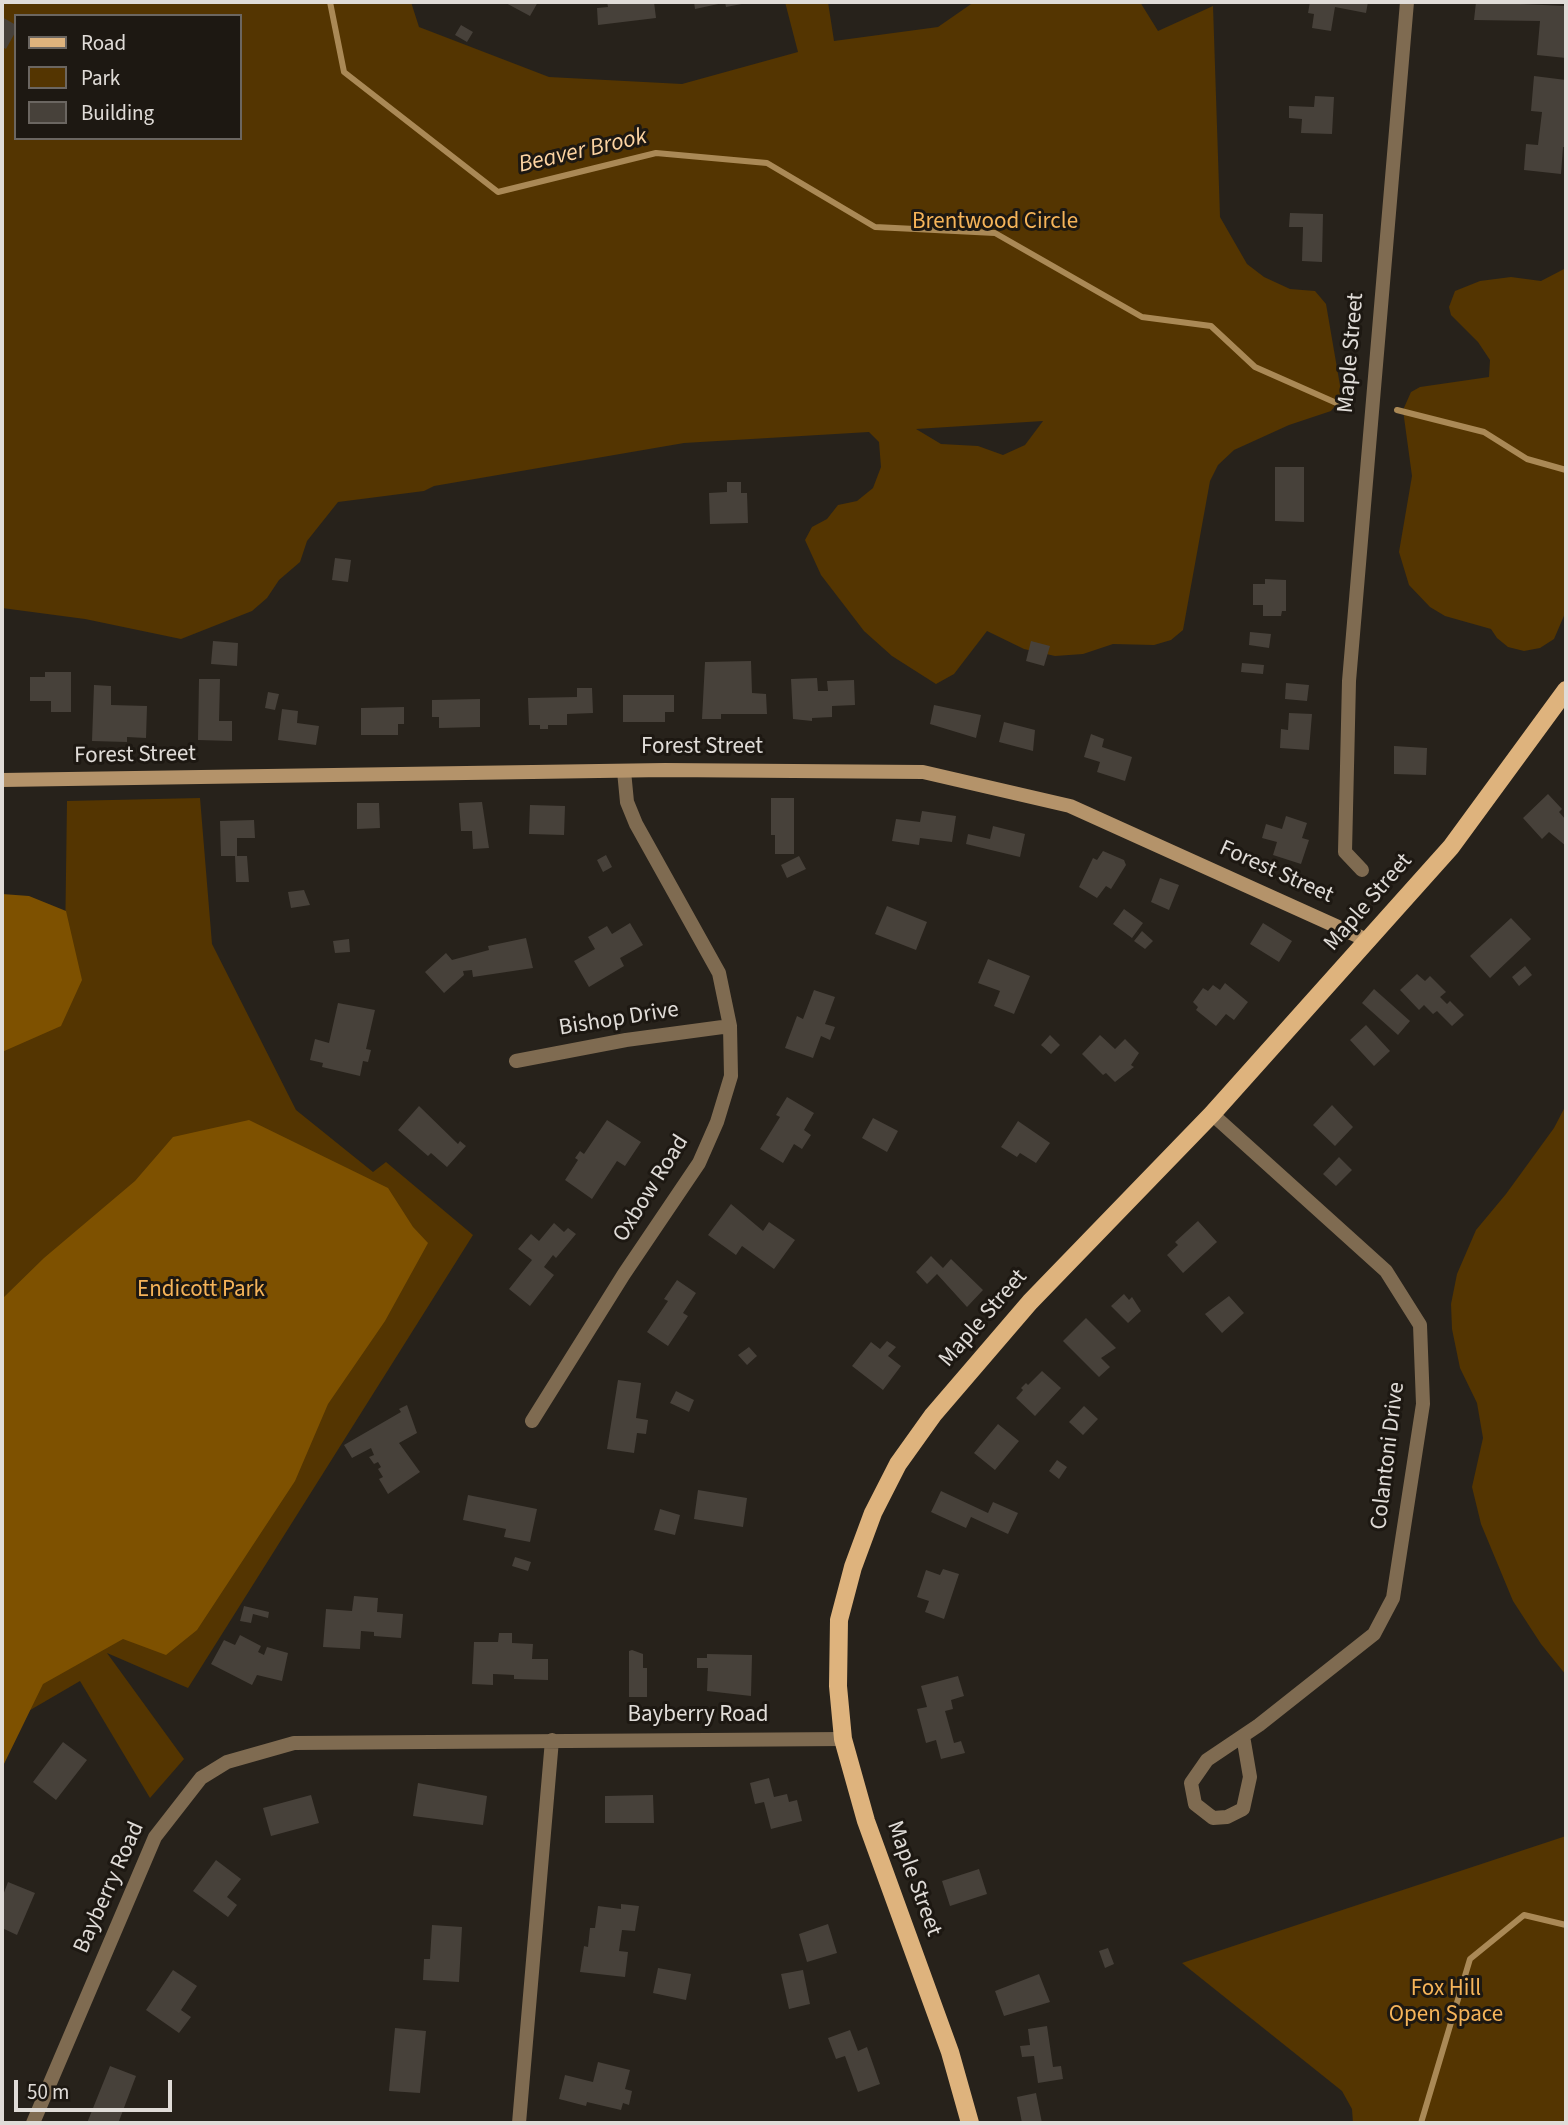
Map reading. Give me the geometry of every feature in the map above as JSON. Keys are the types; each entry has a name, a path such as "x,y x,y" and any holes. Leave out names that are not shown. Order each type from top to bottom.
{"main road":[{"name":"Maple Street","path":"970,2123 950,2052 866,1821 843,1739 838,1686 839,1620 873,1513 898,1464 933,1415 1030,1301 1212,1114 1369,941 1451,847 1566,690"}],"street":[{"name":"Maple Street","path":"1362,870 1345,852 1343,808 1349,681 1407,2"},
{"name":"Forest Street","path":"2,780 624,771 923,772 949,775 1070,806 1369,941"},
{"name":"Oxbow Road","path":"532,1421 624,1274 699,1163 717,1122 730,1076 730,1026 719,972 636,824 627,802 624,771"},
{"name":"Bishop Drive","path":"516,1060 626,1040 730,1026"},
{"name":"Colantoni Drive","path":"1212,1114 1386,1271 1420,1325 1423,1404 1393,1598 1374,1634 1207,1760 1191,1783 1195,1804 1213,1818 1227,1817 1242,1809 1248,1794 1250,1763 1242,1736"},
{"name":"Bayberry Road","path":"33,2123 155,1837 201,1778 227,1762 294,1743 843,1739"},
{"path":"519,2123 552,1740"}],"green space":[{"name":"Brentwood Circle","path":"2,2 411,2 419,27 549,77 682,84 798,52 785,2 828,2 834,41 938,27 974,2 1140,2 1158,31 1213,6 1220,217 1247,264 1264,277 1290,289 1315,291 1326,304 1342,397 1331,411 1289,425 1234,450 1218,465 1210,481 1183,630 1171,640 1154,645 1113,644 1083,654 1055,656 1024,649 987,631 954,674 936,684 892,656 864,631 821,575 805,540 812,527 827,519 838,505 857,501 873,488 881,467 879,442 869,432 684,443 434,486 424,491 338,502 307,541 300,562 279,580 267,598 252,611 181,639 85,619 2,608","holes":["1043,421 1025,445 1003,455 978,446 941,444 916,429"]},
{"path":"1566,268 1566,611 1554,639 1540,648 1524,651 1508,647 1491,629 1445,616 1430,607 1409,585 1399,552 1412,476 1403,410 1411,392 1420,387 1489,377 1490,360 1478,342 1451,315 1449,307 1455,291 1480,281 1511,277 1541,281"},
{"name":"Endicott Park","path":"200,798 212,944 296,1110 373,1172 386,1162 473,1235 188,1688 107,1653 184,1759 150,1798 80,1681 8,1723 2,1738 2,947 65,945 67,801"},
{"path":"2,894 29,896 66,911 82,980 61,1026 2,1052"},
{"path":"1566,1105 1566,1675 1541,1644 1513,1601 1481,1524 1472,1487 1483,1438 1477,1403 1460,1368 1452,1329 1451,1304 1457,1274 1476,1230 1554,1128"},
{"path":"249,1120 388,1188 413,1227 428,1243 385,1321 328,1404 295,1481 197,1630 166,1655 123,1639 43,1684 2,1768 2,1299 44,1258 135,1181 173,1137"},
{"name":"Fox Hill Open Space","path":"1566,1836 1566,2123 1353,2123 1352,2109 1342,2091 1182,1963"}],"building":[{"path":"504,2 538,2 530,16"},
{"path":"607,2 654,2 656,18 598,25 597,8 608,7"},
{"path":"694,2 723,2 723,3 695,9"},
{"path":"725,2 747,2 747,3 726,7"},
{"path":"1310,2 1368,2 1366,13 1335,7 1331,31 1312,28 1314,14 1308,13"},
{"path":"1476,2 1566,6 1566,58 1537,55 1540,21 1474,20"},
{"path":"2,17 14,24 14,35 6,49 2,47"},
{"path":"461,25 473,32 467,42 455,35"},
{"path":"1534,76 1566,80 1566,147 1563,147 1561,174 1524,170 1526,144 1538,145 1542,112 1531,111"},
{"path":"1315,96 1334,97 1332,134 1301,133 1302,119 1289,118 1289,106 1314,107"},
{"path":"1290,213 1323,214 1322,262 1302,261 1303,227 1289,227"},
{"path":"1275,467 1304,467 1304,522 1275,521"},
{"path":"727,482 741,482 741,493 747,493 748,523 710,524 709,493 727,492"},
{"path":"335,558 351,560 348,582 332,580"},
{"path":"1265,579 1286,580 1286,611 1282,611 1281,616 1263,616 1263,605 1253,605 1253,584 1265,584"},
{"path":"1250,632 1271,634 1269,648 1249,645"},
{"path":"213,641 238,643 237,666 211,664"},
{"path":"1031,641 1050,646 1044,666 1026,661"},
{"path":"751,661 752,693 766,694 767,714 721,714 721,719 702,719 705,662"},
{"path":"1242,663 1264,665 1263,674 1241,672"},
{"path":"45,672 71,672 71,712 51,712 51,701 30,701 30,677 45,677"},
{"path":"817,678 818,691 828,691 827,681 854,680 855,705 832,706 832,717 812,718 812,721 793,719 791,679"},
{"path":"199,679 220,679 219,721 232,721 232,741 198,740"},
{"path":"1286,683 1309,685 1307,701 1285,699"},
{"path":"94,685 111,686 111,705 147,706 146,738 127,737 127,742 92,741"},
{"path":"577,688 592,688 593,713 567,714 567,725 548,725 548,729 540,729 540,725 529,725 528,698 577,697"},
{"path":"268,692 279,694 275,710 265,708"},
{"path":"623,695 674,695 674,712 665,712 665,722 623,722"},
{"path":"480,699 480,727 439,728 439,717 432,717 432,700"},
{"path":"934,705 981,715 976,738 930,724"},
{"path":"404,707 404,724 398,724 398,735 361,735 361,708"},
{"path":"282,709 298,711 297,723 319,726 316,745 278,740"},
{"path":"1289,713 1312,714 1309,750 1280,748 1281,729 1288,730"},
{"path":"1004,722 1035,730 1033,751 999,742"},
{"path":"1091,734 1104,739 1102,747 1132,757 1125,781 1097,772 1100,762 1084,757"},
{"path":"1394,746 1427,748 1426,775 1394,774"},
{"path":"1548,794 1562,809 1559,812 1566,820 1566,846 1549,832 1542,839 1523,818"},
{"path":"771,798 794,798 794,854 775,854 775,835 771,835"},
{"path":"482,802 489,848 473,849 472,831 461,831 459,803"},
{"path":"357,803 379,803 380,828 357,829"},
{"path":"530,805 565,806 564,835 529,834"},
{"path":"922,811 956,816 952,842 920,838 919,845 892,841 896,819 920,822"},
{"path":"1286,816 1307,823 1302,838 1309,840 1301,864 1273,855 1277,842 1262,838 1266,824 1282,829"},
{"path":"254,820 255,838 237,838 237,856 247,856 249,882 236,882 235,856 221,856 220,821"},
{"path":"993,826 1025,834 1020,857 966,844 968,834 990,839"},
{"path":"1103,851 1124,860 1126,865 1111,889 1106,886 1097,898 1079,887 1093,858 1097,860"},
{"path":"606,855 612,867 603,872 597,860"},
{"path":"799,856 806,869 787,878 781,865"},
{"path":"1160,878 1179,885 1169,910 1151,902"},
{"path":"304,890 310,905 291,908 288,892"},
{"path":"887,906 927,922 916,950 875,934"},
{"path":"1124,909 1143,923 1132,938 1113,924"},
{"path":"1511,918 1531,939 1490,978 1470,956"},
{"path":"630,923 643,945 620,958 624,966 589,987 574,961 595,949 588,937 607,926 612,934"},
{"path":"1263,923 1292,941 1279,962 1250,944"},
{"path":"1142,931 1153,941 1145,949 1134,941"},
{"path":"526,938 533,968 473,977 472,970 463,971 464,975 444,993 425,972 446,953 452,960 489,950 488,946"},
{"path":"349,939 350,952 335,953 333,941"},
{"path":"988,959 1030,976 1014,1014 994,1006 1000,991 978,983"},
{"path":"1525,966 1532,975 1519,986 1512,977"},
{"path":"1417,974 1425,981 1430,976 1446,992 1440,997 1447,1004 1450,1001 1464,1015 1452,1026 1437,1011 1433,1014 1424,1005 1419,1010 1400,990"},
{"path":"1225,983 1248,1002 1234,1020 1226,1014 1216,1026 1196,1010 1198,1007 1193,1002 1203,988 1208,991 1213,985 1220,990"},
{"path":"1374,989 1410,1021 1398,1035 1362,1003"},
{"path":"814,990 835,997 825,1024 835,1027 830,1040 821,1036 813,1058 785,1048 797,1016 803,1019"},
{"path":"338,1003 375,1010 366,1049 371,1050 368,1062 363,1061 360,1076 322,1067 323,1063 310,1060 315,1039 329,1043"},
{"path":"1366,1025 1390,1051 1374,1066 1350,1040"},
{"path":"1050,1035 1060,1045 1051,1054 1041,1045"},
{"path":"1100,1035 1115,1049 1125,1039 1139,1053 1131,1065 1134,1067 1115,1082 1106,1073 1103,1075 1082,1054"},
{"path":"787,1097 814,1113 804,1130 811,1135 802,1149 794,1144 783,1163 760,1149 780,1117 776,1115"},
{"path":"1332,1105 1353,1127 1335,1146 1313,1125"},
{"path":"419,1106 458,1144 460,1141 466,1146 447,1167 431,1153 428,1156 398,1130"},
{"path":"873,1118 898,1131 887,1152 862,1138"},
{"path":"607,1120 641,1142 625,1166 617,1161 592,1199 565,1180 578,1160 575,1158 580,1151 584,1154"},
{"path":"1018,1121 1050,1143 1036,1163 1020,1153 1017,1157 1001,1147"},
{"path":"1339,1157 1352,1170 1336,1186 1323,1174"},
{"path":"731,1204 763,1231 769,1222 795,1240 774,1269 742,1246 736,1255 708,1235"},
{"path":"1198,1221 1217,1242 1183,1273 1167,1255 1178,1245 1175,1242"},
{"path":"554,1223 564,1232 568,1228 576,1234 556,1258 553,1255 544,1267 554,1275 530,1306 509,1289 532,1260 518,1249 531,1234 539,1241"},
{"path":"931,1256 943,1268 951,1259 983,1290 967,1307 937,1274 927,1284 916,1272"},
{"path":"677,1280 696,1293 683,1313 688,1316 668,1346 647,1332 668,1301 664,1299"},
{"path":"1124,1294 1129,1300 1132,1297 1141,1311 1128,1323 1111,1306"},
{"path":"1229,1296 1244,1313 1222,1333 1205,1314"},
{"path":"1086,1318 1116,1348 1101,1358 1110,1367 1099,1377 1063,1341"},
{"path":"887,1341 896,1347 888,1356 901,1366 883,1390 852,1366 871,1342 880,1349"},
{"path":"749,1347 757,1356 747,1365 738,1355"},
{"path":"1042,1371 1061,1388 1035,1416 1016,1398 1023,1390 1021,1388"},
{"path":"618,1380 641,1383 636,1418 648,1420 646,1434 637,1433 634,1453 607,1449"},
{"path":"676,1391 694,1400 689,1412 670,1403"},
{"path":"407,1405 417,1433 399,1443 420,1472 388,1494 379,1479 383,1477 378,1469 381,1467 378,1462 374,1464 369,1457 374,1455 371,1448 352,1458 344,1445 401,1412 399,1409"},
{"path":"1084,1406 1098,1419 1083,1435 1069,1422"},
{"path":"998,1424 1019,1441 995,1470 974,1453"},
{"path":"1057,1460 1067,1467 1059,1479 1049,1471"},
{"path":"698,1490 747,1498 743,1527 694,1519"},
{"path":"941,1491 988,1513 993,1502 1018,1513 1008,1534 971,1517 966,1528 931,1512"},
{"path":"468,1495 537,1509 530,1542 504,1537 506,1529 463,1520"},
{"path":"660,1509 680,1515 675,1535 654,1530"},
{"path":"515,1557 531,1562 528,1571 512,1566"},
{"path":"943,1569 959,1574 944,1619 925,1612 929,1601 917,1597 926,1570 940,1575"},
{"path":"354,1596 378,1598 377,1612 403,1614 401,1638 374,1636 374,1632 361,1631 360,1649 323,1647 326,1609 352,1611"},
{"path":"244,1606 269,1612 268,1618 253,1614 251,1623 240,1621"},
{"path":"499,1633 512,1633 512,1643 533,1644 532,1659 548,1659 548,1680 514,1679 514,1675 493,1674 493,1685 472,1684 474,1642 498,1642"},
{"path":"240,1635 261,1646 258,1652 264,1655 267,1647 288,1653 282,1681 257,1675 252,1685 211,1664 224,1640 235,1645"},
{"path":"629,1651 643,1654 643,1668 647,1668 647,1697 629,1697"},
{"path":"707,1654 752,1655 751,1696 707,1691 708,1668 697,1668 697,1658 707,1658"},
{"path":"958,1676 964,1696 951,1700 953,1709 945,1711 954,1743 961,1741 965,1753 941,1759 936,1740 926,1743 917,1709 927,1707 921,1686"},
{"path":"63,1742 87,1760 56,1800 33,1782"},
{"path":"769,1778 774,1797 787,1794 789,1802 797,1800 802,1821 771,1829 764,1802 755,1804 750,1783"},
{"path":"418,1783 487,1796 483,1825 413,1816"},
{"path":"311,1795 319,1823 271,1836 263,1808"},
{"path":"653,1795 654,1823 605,1823 605,1796"},
{"path":"216,1860 241,1879 227,1897 237,1905 228,1917 193,1891"},
{"path":"979,1869 987,1894 950,1906 942,1881"},
{"path":"8,1882 35,1893 17,1935 2,1928 2,1898"},
{"path":"621,1904 639,1906 635,1931 622,1930 619,1951 628,1952 625,1977 580,1972 584,1946 588,1947 590,1928 595,1928 598,1906 621,1909"},
{"path":"828,1924 837,1953 807,1962 799,1934"},
{"path":"432,1925 462,1927 459,1982 423,1980 424,1959 430,1959"},
{"path":"1108,1948 1114,1964 1105,1968 1099,1951"},
{"path":"658,1968 691,1974 686,2000 653,1993"},
{"path":"173,1970 197,1986 181,2010 191,2017 179,2033 146,2010"},
{"path":"803,1970 810,2004 789,2009 781,1974"},
{"path":"1039,1974 1050,2002 1004,2016 995,1991"},
{"path":"1047,2026 1053,2067 1061,2066 1063,2079 1038,2083 1034,2056 1022,2057 1020,2046 1030,2045 1028,2029"},
{"path":"395,2028 426,2031 420,2093 389,2091"},
{"path":"850,2030 858,2051 867,2047 880,2084 858,2092 845,2056 836,2059 828,2038"},
{"path":"598,2062 630,2070 625,2089 632,2091 629,2105 623,2103 621,2110 587,2102 586,2106 559,2099 565,2075 593,2082"},
{"path":"110,2066 136,2076 119,2121 125,2123 87,2123"},
{"path":"1036,2093 1042,2123 1022,2123 1017,2097"}],"waterway":[{"name":"Beaver Brook","path":"330,2 344,72 498,192 656,153 767,163 875,227 995,233 1142,317 1211,326 1255,367 1341,405"},
{"name":"Beaver Brook","path":"1397,410 1484,432 1527,459 1566,470"},
{"name":"Beaver Brook","path":"1421,2123 1470,1959 1524,1915 1566,1925"}]}
